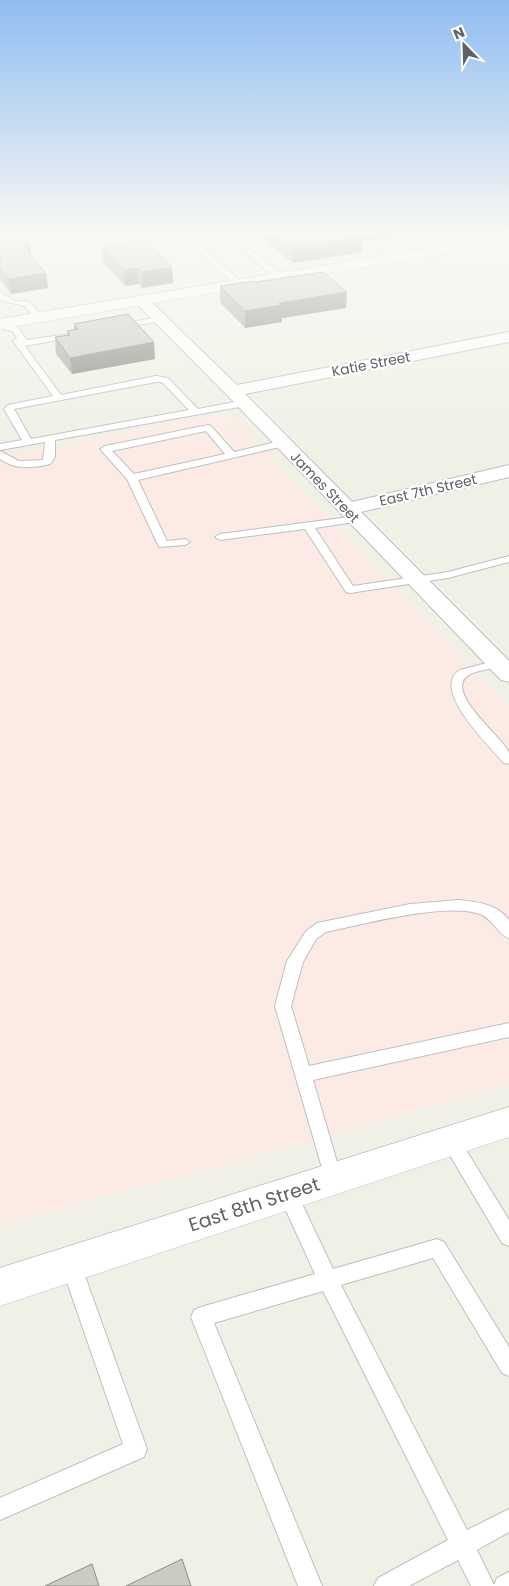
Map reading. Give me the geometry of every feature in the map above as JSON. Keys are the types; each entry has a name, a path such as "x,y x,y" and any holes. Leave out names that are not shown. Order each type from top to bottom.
{"street":[{"path":"4,325 38,317 99,307"},
{"name":"James Street","path":"148,307 239,397 416,580 505,666"},
{"name":"Katie Street","path":"239,397 509,337"},
{"name":"East 7th Street","path":"352,514 509,471"},
{"name":"East 8th Street","path":"0,1287 509,1122"}],"lane":[{"path":"30,307 38,317"},
{"path":"113,327 160,319"},
{"path":"4,325 3,331 10,341 18,343 85,332"},
{"path":"18,343 58,397"},
{"path":"28,442 10,409 11,407 156,379 165,380 170,383 195,411"},
{"path":"0,446 195,411 239,397"},
{"path":"185,542 163,545 132,478 105,449 208,428 232,455"},
{"path":"0,454 17,465 25,466 47,462 50,457 50,438"},
{"path":"132,478 284,443"},
{"path":"220,537 309,527 352,514"},
{"path":"309,527 350,590 448,575 509,559"},
{"path":"505,666 462,674 455,686 460,700 485,733 509,760"},
{"path":"333,1179 283,1006 295,961 311,936 322,927 414,908 474,907 494,914 509,932"},
{"path":"303,1075 509,1030"},
{"path":"451,1140 509,1237"},
{"path":"287,1193 328,1280 482,1586"},
{"path":"310,1586 201,1317 437,1248 509,1366"},
{"path":"0,1509 136,1449 71,1263"},
{"path":"386,1586 509,1520"},
{"path":"505,1586 509,1584"}],"shaded area":[{"path":"229,412 509,708 509,1084 216,1167 0,1224 0,449 13,454"}],"building":[{"path":"241,307 270,307 245,311"},
{"path":"128,314 154,342 70,358 55,337 70,335 67,331 78,329 74,324"},
{"path":"182,1559 191,1586 126,1586"},
{"path":"92,1564 99,1586 45,1586"}]}
